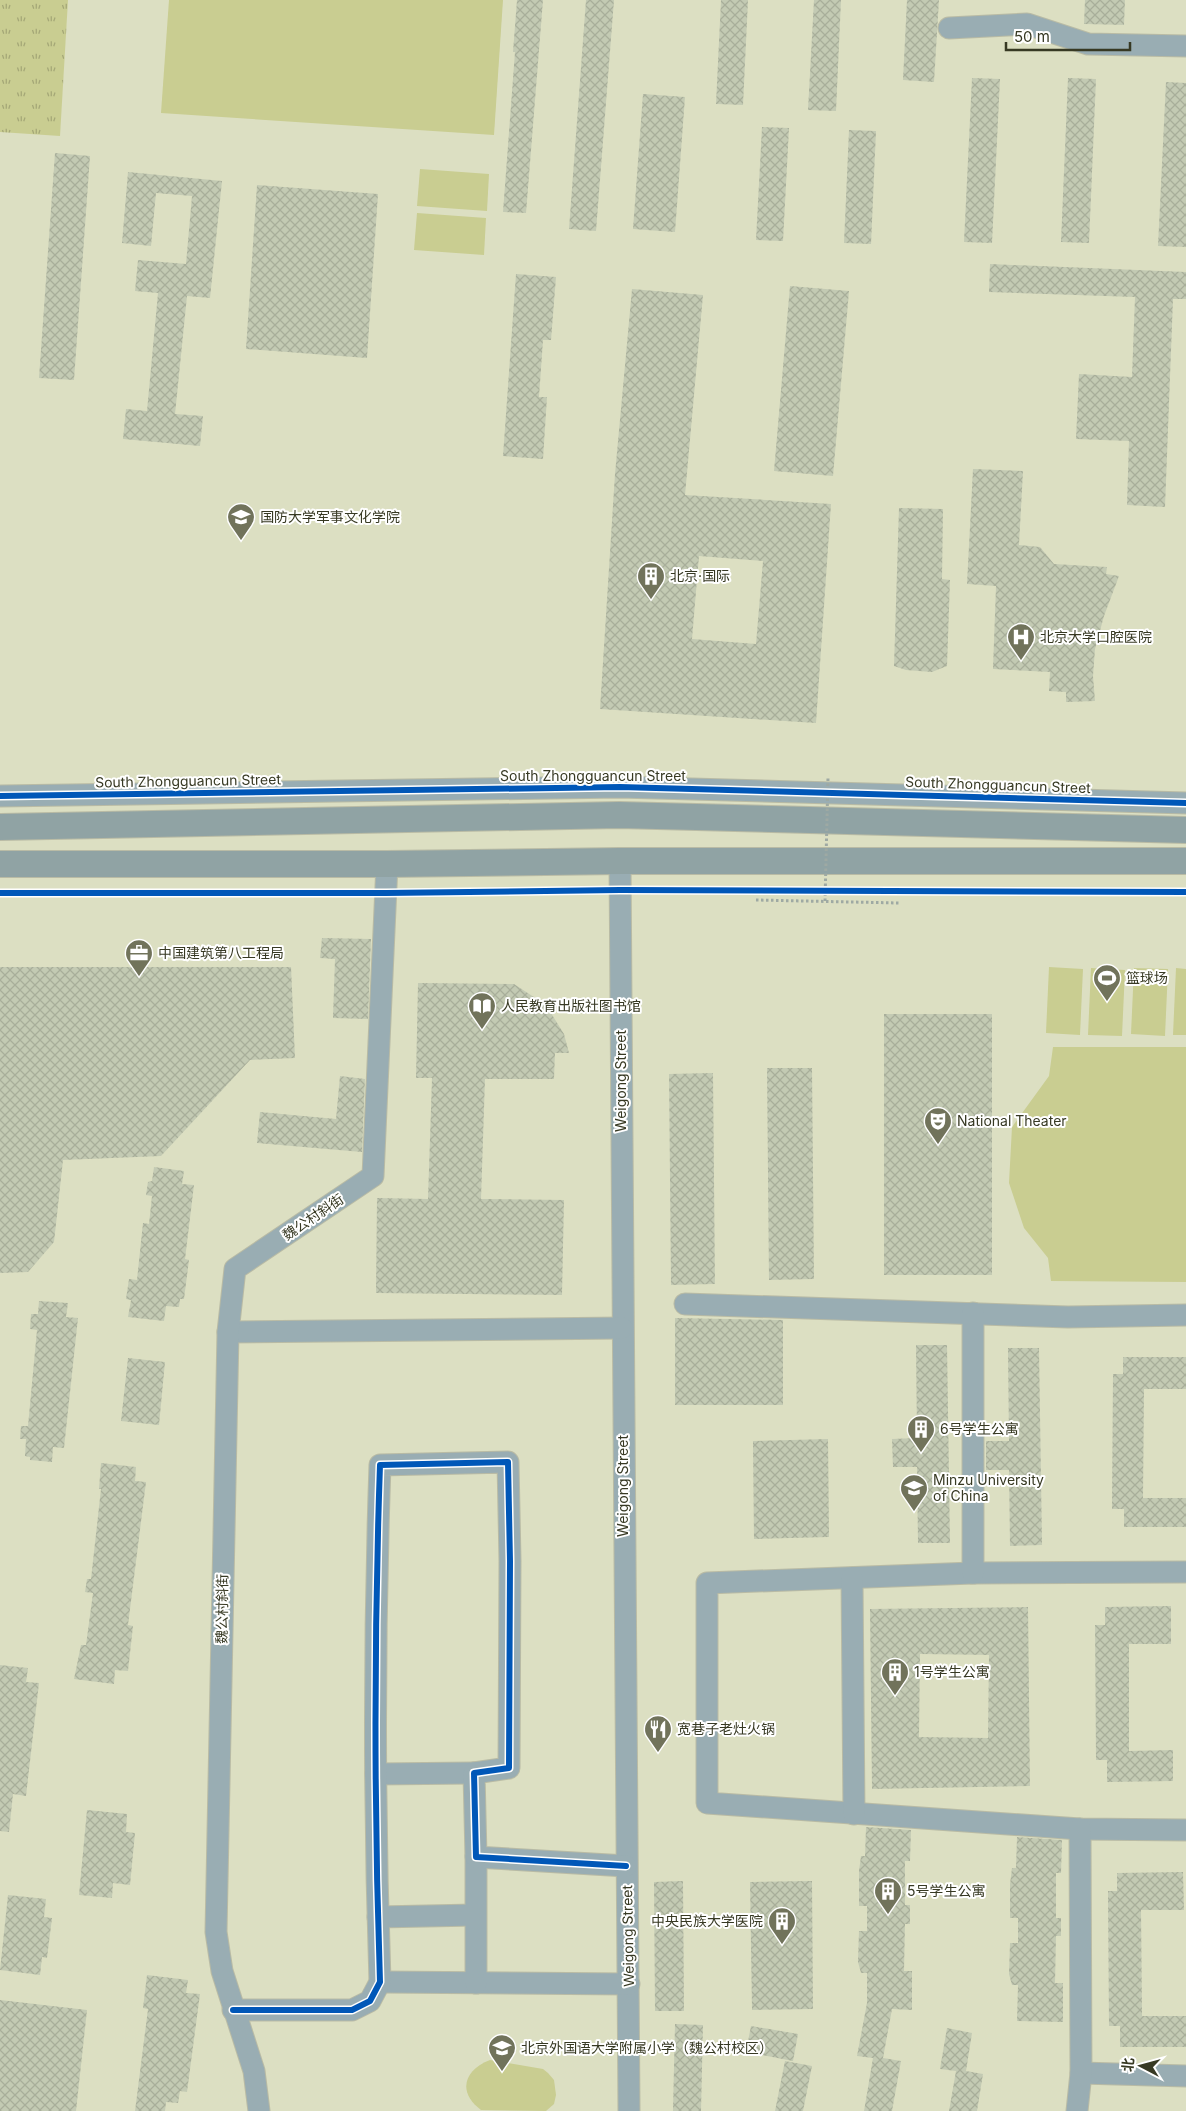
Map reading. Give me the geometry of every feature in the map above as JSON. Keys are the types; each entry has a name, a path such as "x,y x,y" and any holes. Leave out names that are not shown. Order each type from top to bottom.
{"main road":[{"path":"0,827 619,814 1186,830"},
{"path":"0,864 1186,861"}],"street":[{"path":"949,28 1027,24 1088,44 1186,46"},
{"name":"South Zhongguancun Street","path":"0,796 620,787 1186,803"},
{"name":"Weigong Street","path":"620,861 629,2111"},
{"name":"魏公村斜街","path":"259,2111 254,2070 233,2010 222,1971 216,1932 228,1332 235,1269 373,1176 387,864"},
{"path":"685,1304 1068,1317 1186,1316"},
{"path":"973,1313 973,1572"},
{"path":"228,1332 622,1328"},
{"path":"233,2010 352,2010 370,2001 380,1982 376,1774 376,1593 380,1465 508,1462 510,1768 474,1773 376,1774"},
{"path":"1186,1572 973,1572 706,1583 706,1803 1080,1829 1186,1830"},
{"path":"852,1578 854,1814"},
{"path":"474,1773 476,1983"},
{"path":"1077,2111 1081,2073 1080,1829"},
{"path":"476,1857 626,1866"},
{"path":"378,1917 475,1916"},
{"path":"380,1982 629,1984"},
{"path":"1081,2073 1186,2076"}],"path":[{"path":"824,901 828,778"},
{"path":"818,891 828,891"},
{"path":"756,900 899,903"}],"green space":[{"path":"0,0 68,0 60,136 0,132"},
{"path":"169,0 503,0 494,135 161,113"},
{"path":"420,169 489,174 487,211 417,206"},
{"path":"417,213 486,218 484,255 414,250"},
{"path":"1049,967 1083,969 1080,1035 1046,1033"},
{"name":"篮球场","path":"1091,968 1125,970 1122,1036 1088,1035"},
{"name":"篮球场","path":"1134,968 1168,969 1165,1036 1131,1034"},
{"name":"篮球场","path":"1176,968 1186,969 1186,1035 1173,1035"},
{"path":"1053,1047 1186,1047 1186,1282 1051,1281 1048,1258 1024,1228 1009,1183 1012,1127 1049,1076"},
{"path":"490,2060 543,2069 554,2080 556,2095 554,2104 546,2111 481,2110 473,2103 469,2096 466,2089 467,2082 469,2075 474,2070"}],"building":[{"path":"517,0 543,0 526,213 503,212"},
{"path":"586,0 614,0 596,231 569,229"},
{"path":"721,0 748,0 743,105 716,104"},
{"path":"814,0 841,0 836,111 808,110"},
{"path":"907,0 939,0 934,82 903,80"},
{"path":"1085,0 1125,0 1124,25 1084,24"},
{"path":"972,78 1000,79 992,243 964,242"},
{"path":"1068,78 1096,79 1089,243 1061,242"},
{"path":"1166,82 1186,83 1186,247 1158,246"},
{"path":"643,94 685,97 675,232 633,229"},
{"path":"762,127 789,128 783,241 756,240"},
{"path":"849,130 876,131 871,244 844,243"},
{"path":"55,153 90,156 74,380 39,378"},
{"path":"128,172 222,181 210,298 187,296 175,414 203,416 200,446 123,439 126,409 147,411 158,293 135,291 138,260 186,264 192,196 156,193 151,246 122,243"},
{"path":"257,185 378,194 367,358 246,349"},
{"path":"990,264 1186,272 1186,299 1173,299 1165,507 1127,505 1129,441 1076,439 1079,374 1132,377 1135,297 989,292"},
{"path":"516,274 556,277 551,340 543,340 539,397 547,397 543,459 503,456"},
{"path":"790,286 849,291 833,476 774,471"},
{"name":"北京·国际","path":"632,289 703,295 685,495 831,504 816,723 600,709 615,474","holes":["699,556 763,561 756,644 692,639"]},
{"path":"973,469 1023,471 1019,545 1040,547 1054,564 1107,567 1106,574 1119,576 1104,616 1095,649 1093,676 1095,701 1066,702 1066,692 1049,691 1050,672 993,669 996,586 967,584"},
{"path":"899,508 943,509 942,579 950,580 947,666 932,672 906,670 894,666"},
{"path":"322,938 371,939 368,1019 333,1018 335,959 320,958"},
{"path":"0,967 291,967 295,1058 250,1060 161,1156 63,1160 54,1242 28,1272 0,1273"},
{"path":"418,983 514,984 546,1005 564,1034 569,1053 555,1053 554,1079 485,1079 481,1199 564,1200 562,1295 376,1293 377,1198 428,1199 432,1078 416,1078"},
{"name":"National Theater","path":"884,1014 992,1014 992,1275 884,1275"},
{"path":"767,1068 812,1068 814,1279 769,1280"},
{"path":"713,1073 715,1284 671,1285 669,1074"},
{"path":"340,1076 365,1079 362,1152 257,1143 260,1112 336,1119"},
{"path":"154,1167 184,1171 182,1184 194,1185 185,1259 189,1260 184,1299 180,1299 179,1307 166,1306 164,1321 128,1317 131,1300 126,1299 129,1279 137,1280 143,1223 149,1224 152,1196 146,1195 148,1182 152,1181"},
{"path":"39,1301 68,1303 66,1317 78,1318 64,1448 53,1447 52,1462 30,1460 30,1457 25,1456 26,1439 20,1439 21,1426 28,1426 37,1330 30,1329 31,1314 38,1314"},
{"path":"675,1318 783,1320 783,1405 675,1405"},
{"name":"6号学生公寓","path":"916,1345 947,1345 950,1543 918,1543 917,1467 893,1467 892,1439 917,1438"},
{"path":"1008,1348 1039,1348 1042,1545 1010,1546 1009,1470 986,1470 986,1441 1009,1441"},
{"path":"1123,1357 1186,1357 1186,1389 1144,1389 1143,1498 1186,1498 1186,1527 1124,1527 1124,1509 1112,1509 1113,1374 1123,1374"},
{"path":"128,1358 165,1362 159,1425 121,1421"},
{"path":"828,1439 829,1537 754,1539 753,1441"},
{"path":"101,1463 136,1467 135,1481 146,1482 128,1625 133,1626 128,1671 115,1670 114,1684 74,1679 81,1645 86,1645 93,1593 85,1592 87,1579 91,1579 101,1489 99,1489"},
{"path":"1171,1606 1171,1644 1129,1644 1129,1751 1173,1750 1173,1781 1107,1782 1107,1760 1096,1760 1095,1625 1105,1625 1105,1607"},
{"name":"1号学生公寓","path":"1028,1607 1030,1786 872,1789 870,1609","holes":["920,1654 989,1655 988,1738 919,1737"]},
{"path":"0,1665 28,1668 26,1682 39,1683 26,1796 13,1794 9,1832 0,1831"},
{"path":"87,1810 127,1814 126,1832 135,1833 130,1885 113,1883 112,1898 79,1895"},
{"name":"5号学生公寓","path":"866,1827 911,1830 910,1861 905,1861 905,1905 910,1905 910,1924 905,1924 904,1971 912,1971 912,2010 892,2009 883,2058 901,2061 892,2111 864,2111 873,2058 857,2056 867,2003 867,1973 861,1973 858,1962 859,1931 867,1931 867,1906 859,1906 859,1871 861,1856 865,1856"},
{"path":"1017,1837 1062,1840 1061,1873 1056,1873 1056,1918 1061,1918 1061,1936 1056,1936 1055,1983 1063,1983 1063,2022 1017,2021 1018,1985 1012,1985 1009,1974 1010,1943 1018,1943 1018,1918 1010,1918 1010,1884 1012,1868 1016,1868"},
{"path":"1183,1872 1184,1910 1141,1910 1142,2016 1186,2016 1186,2047 1120,2047 1120,2026 1109,2026 1108,1891 1117,1891 1117,1873"},
{"path":"683,1881 684,2011 655,2011 654,1882"},
{"name":"中央民族大学医院","path":"812,1881 813,2009 752,2010 750,1882"},
{"path":"8,1895 46,1899 44,1917 52,1918 47,1958 42,1957 40,1975 0,1970"},
{"path":"147,1975 188,1980 186,1993 200,1994 187,2092 180,2091 178,2103 166,2102 165,2111 135,2111 148,2009 143,2008"},
{"path":"0,2000 87,2010 76,2111 0,2111"},
{"path":"675,2024 703,2025 701,2111 673,2111"},
{"path":"751,2026 798,2034 793,2061 746,2052"},
{"path":"947,2028 972,2033 966,2071 983,2074 977,2111 949,2111 956,2071 940,2069"},
{"path":"785,2061 812,2066 803,2111 775,2111"}],"cycle path":[{"path":"0,796 620,787 1186,803"},
{"path":"0,893 386,893 620,890 1186,892"},
{"path":"233,2010 352,2010 370,2001 380,1982 376,1724 380,1465 508,1462 510,1561 509,1768 474,1773 476,1857 626,1866"}],"place":[{"name":"国防大学军事文化学院","path":"241,541"},
{"name":"北京·国际","path":"651,600"},
{"name":"北京大学口腔医院","path":"1021,661"},
{"name":"中国建筑第八工程局","path":"139,977"},
{"name":"篮球场","path":"1107,1002"},
{"name":"人民教育出版社图书馆","path":"482,1030"},
{"name":"National Theater","path":"938,1145"},
{"name":"6号学生公寓","path":"921,1453"},
{"name":"Minzu University of China","path":"914,1512"},
{"name":"1号学生公寓","path":"895,1696"},
{"name":"宽巷子老灶火锅","path":"658,1753"},
{"name":"5号学生公寓","path":"888,1915"},
{"name":"中央民族大学医院","path":"782,1945"},
{"name":"北京外国语大学附属小学（魏公村校区）","path":"502,2072"}]}
